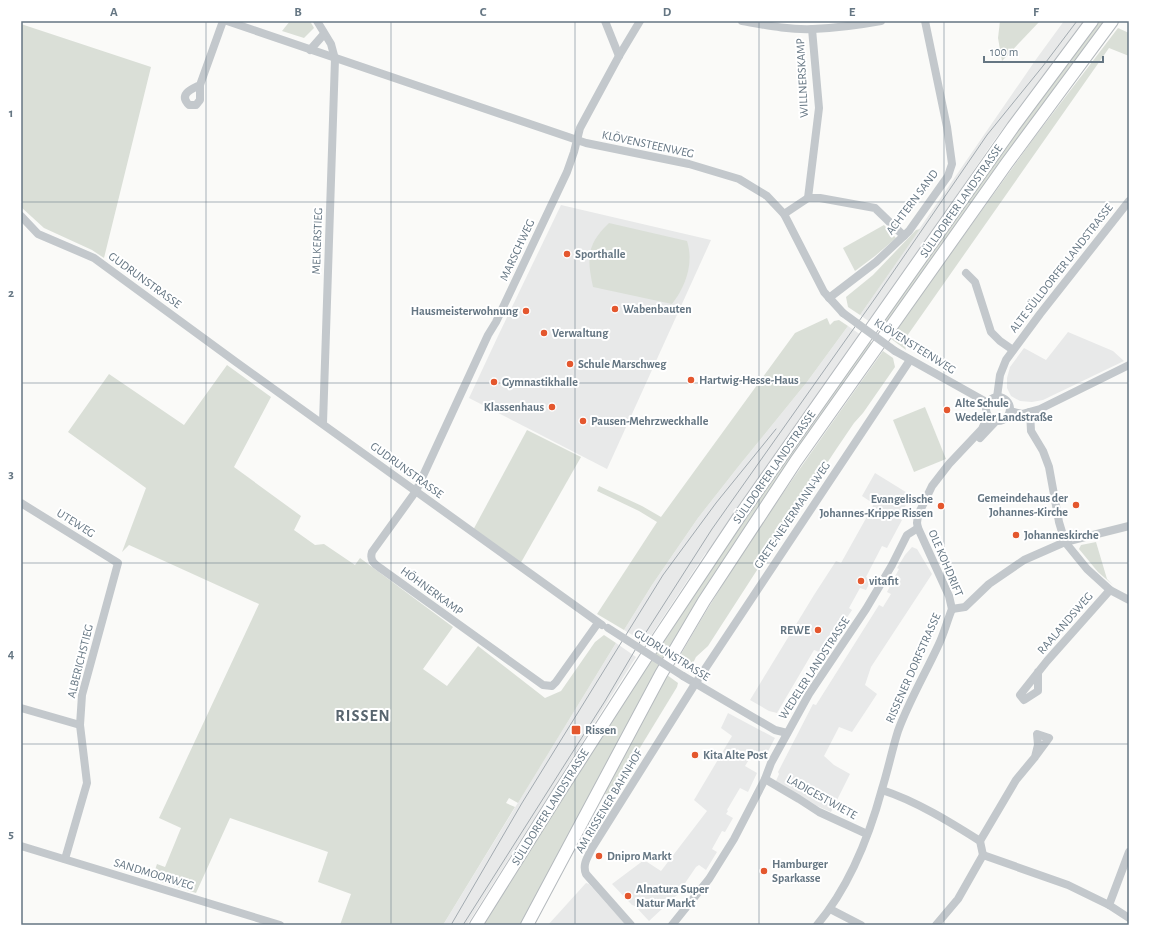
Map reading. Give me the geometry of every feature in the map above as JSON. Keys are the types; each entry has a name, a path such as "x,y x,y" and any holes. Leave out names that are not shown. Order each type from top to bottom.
{"highway":[{"name":"SÜLLDORFER LANDSTRASSE","path":"476,925 570,775 741,514 1013,127 1092,21"},
{"name":"SÜLLDORFER LANDSTRASSE","path":"527,925 661,674 704,601 796,461 1007,163 1112,21"}],"street":[{"path":"200,85 223,21"},
{"name":"KLÖVENSTEENWEG","path":"227,21 335,59 595,146 689,164 739,179 767,196 784,214 824,292 843,313 895,351 988,403"},
{"path":"318,21 331,44 335,59"},
{"path":"605,21 619,56"},
{"name":"MARSCHWEG","path":"416,491 488,335 496,322 567,172 580,128 640,21"},
{"path":"742,21 776,27 812,29 851,27 881,21"},
{"name":"ACHTERN SAND","path":"829,298 876,262 904,236 948,176 953,160 925,21"},
{"name":"WILLNERSKAMP","path":"808,198 819,108 812,29"},
{"path":"310,50 324,34"},
{"name":"MELKERSTIEG","path":"323,423 335,59"},
{"path":"784,214 808,198 820,198 875,208 904,236"},
{"name":"ALTE SÜLLDORFER LANDSTRASSE","path":"997,397 1002,370 1006,360 1129,201"},
{"name":"GUDRUNSTRASSE","path":"21,216 38,234 94,258 242,367 323,423 598,623 695,684 775,730 787,733"},
{"name":"ALTE SÜLLDORFER LANDSTRASSE","path":"966,273 976,282 991,332 1000,341 1013,350"},
{"name":"GRETE-NEVERMANN-WEG","path":"695,684 910,360"},
{"path":"1010,411 1022,414 1040,409 1129,365"},
{"path":"997,397 1006,399 1009,402 1009,415 1004,420 996,421 988,416 986,412 988,403 997,397"},
{"name":"RAALANDSWEG","path":"1030,412 1031,431 1043,451 1049,467 1059,522 1065,542 1087,569 1110,590 1129,600"},
{"path":"918,528 918,515 930,490 946,469 982,429 988,416"},
{"path":"965,449 980,438 996,421"},
{"name":"HÖHNERKAMP","path":"416,491 372,552 370,557 372,562 540,683 550,686 559,679 598,623"},
{"name":"UTEWEG","path":"21,503 118,563"},
{"name":"RISSENER DORFSTRASSE","path":"817,925 830,909 852,870 867,834 882,790 898,732 906,711 939,644 952,608 965,607 989,584 1024,560 1065,542 1129,526"},
{"name":"OLE KOHDRIFT","path":"918,528 949,596 952,608"},
{"name":"WEDELER LANDSTRASSE","path":"672,925 709,879 730,846 765,779 771,763 809,694 866,609 892,565 907,534 918,528"},
{"name":"ALBERICHSTIEG","path":"65,859 87,783 80,725 82,695 118,563"},
{"name":"RAALANDSWEG","path":"1038,672 1110,590"},
{"name":"AM RISSENER BAHNHOF","path":"631,925 586,874 584,866 592,848 695,684"},
{"path":"21,708 80,725"},
{"path":"936,925 958,899 983,855 980,841 1016,780 1035,757"},
{"name":"LADIGESTWIETE","path":"765,779 819,812 867,834"},
{"path":"882,790 897,795 958,827 980,841"},
{"name":"SANDMOORWEG","path":"21,846 280,925"},
{"path":"1109,905 1129,852"},
{"path":"983,855 1068,885 1109,905 1129,918"},
{"path":"830,909 860,925"}],"shaded area":[{"path":"290,21 310,21 314,28 304,38 282,31"},
{"path":"1000,21 1040,21 1002,61 998,38"},
{"path":"1064,21 1084,21 993,142 870,322 860,315"},
{"path":"1099,21 1104,21 1060,80 882,332 878,329 1012,138"},
{"path":"21,24 151,67 104,258 92,250 44,228 21,207"},
{"path":"1118,28 1129,33 1129,56 1109,48 907,336 904,342 906,350 890,338 1034,138"},
{"name":"Schule Marschweg","path":"561,205 711,240 607,469 469,398"},
{"path":"609,223 687,241 690,258 689,266 685,282 672,304 593,287 589,260 590,252 596,238"},
{"path":"884,225 896,238 855,271 843,248"},
{"path":"920,229 860,315 848,307 846,297 873,275 916,230"},
{"path":"827,318 830,325 834,321 839,320 848,326 807,382 698,518 652,585 624,630 597,614 657,522 639,511 597,491 599,486 642,506 661,517 795,333"},
{"path":"848,326 861,335 714,546 705,554 646,643 624,630 652,585 698,518 807,382"},
{"path":"1068,332 1113,351 1124,361 1043,400 1032,402 1020,401 1011,396 1007,388 1007,378 1010,367 1024,348 1046,360"},
{"path":"870,342 874,344 767,499 523,925 481,925 598,739 712,567"},
{"path":"883,351 893,358 895,367 837,448 708,646 696,657 690,669 687,670 676,663 699,622 749,543"},
{"path":"227,365 271,397 234,467 301,516 294,530 315,545 324,544 355,565 360,558 453,627 423,669 447,686 478,646 545,698 561,691 595,642 604,635 616,643 518,803 509,798 506,803 515,807 443,925 340,925 351,894 318,882 328,852 230,818 196,893 152,879 157,864 165,867 181,828 159,818 259,604 129,545 122,552 146,488 68,432 109,374 184,425"},
{"path":"925,407 946,459 914,472 893,420"},
{"path":"527,430 581,457 519,566 472,532"},
{"path":"875,473 909,494 904,503 906,505 898,518 902,520 887,548 882,546 866,577 871,580 866,590 860,588 849,608 852,610 846,619 843,617 838,625 836,624 829,636 833,638 827,646 824,644 819,652 814,650 777,713 769,711 750,700 836,561 841,563 874,504 862,496"},
{"path":"1096,542 1107,579 1113,585 1098,572 1079,549 1081,545"},
{"path":"912,547 917,549 932,574 871,667 865,685 877,694 852,732 839,727 824,756 834,765 850,774 831,812 817,806 776,781 779,774 778,772 813,704 816,705 879,605 883,607 891,594 887,592 899,569 897,568"},
{"path":"616,643 636,657 467,925 443,925"},
{"path":"667,675 678,683 677,687 610,797 604,793"},
{"path":"728,713 775,738 765,757 755,750 745,766 757,773 748,792 740,788 727,810 728,811 726,814 733,818 725,832 722,831 712,849 717,852 706,870 699,865 696,867 677,895 649,921 612,884 644,860 661,871 707,811 694,800 732,736 721,728"},
{"path":"586,883 589,884 626,925 548,925"}],"tram line":[{"path":"463,925 712,529 876,297 987,135 1077,21"},
{"path":"451,925 522,803 663,575 716,503 776,429"}],"place":[{"name":"Sporthalle","path":"567,254"},
{"name":"Wabenbauten","path":"615,309"},
{"name":"Hausmeisterwohnung","path":"526,311"},
{"name":"Verwaltung","path":"544,333"},
{"name":"Schule Marschweg","path":"570,364"},
{"name":"Hartwig-Hesse-Haus","path":"691,380"},
{"name":"Gymnastikhalle","path":"494,382"},
{"name":"Klassenhaus","path":"552,407"},
{"name":"Alte Schule Wedeler Landstraße","path":"947,410"},
{"name":"Pausen-Mehrzweckhalle","path":"583,421"},
{"name":"Gemeindehaus der Johannes-Kirche","path":"1076,505"},
{"name":"Evangelische Johannes-Krippe Rissen","path":"941,506"},
{"name":"Johanneskirche","path":"1016,535"},
{"name":"vitafit","path":"861,581"},
{"name":"REWE","path":"818,630"},
{"name":"Rissen","path":"576,730"},
{"name":"Kita Alte Post","path":"695,755"},
{"name":"Dnipro Markt","path":"599,856"},
{"name":"Hamburger Sparkasse","path":"764,871"},
{"name":"Alnatura Super Natur Markt","path":"628,896"}],"district":[{"name":"RISSEN","path":"363,716"}]}
